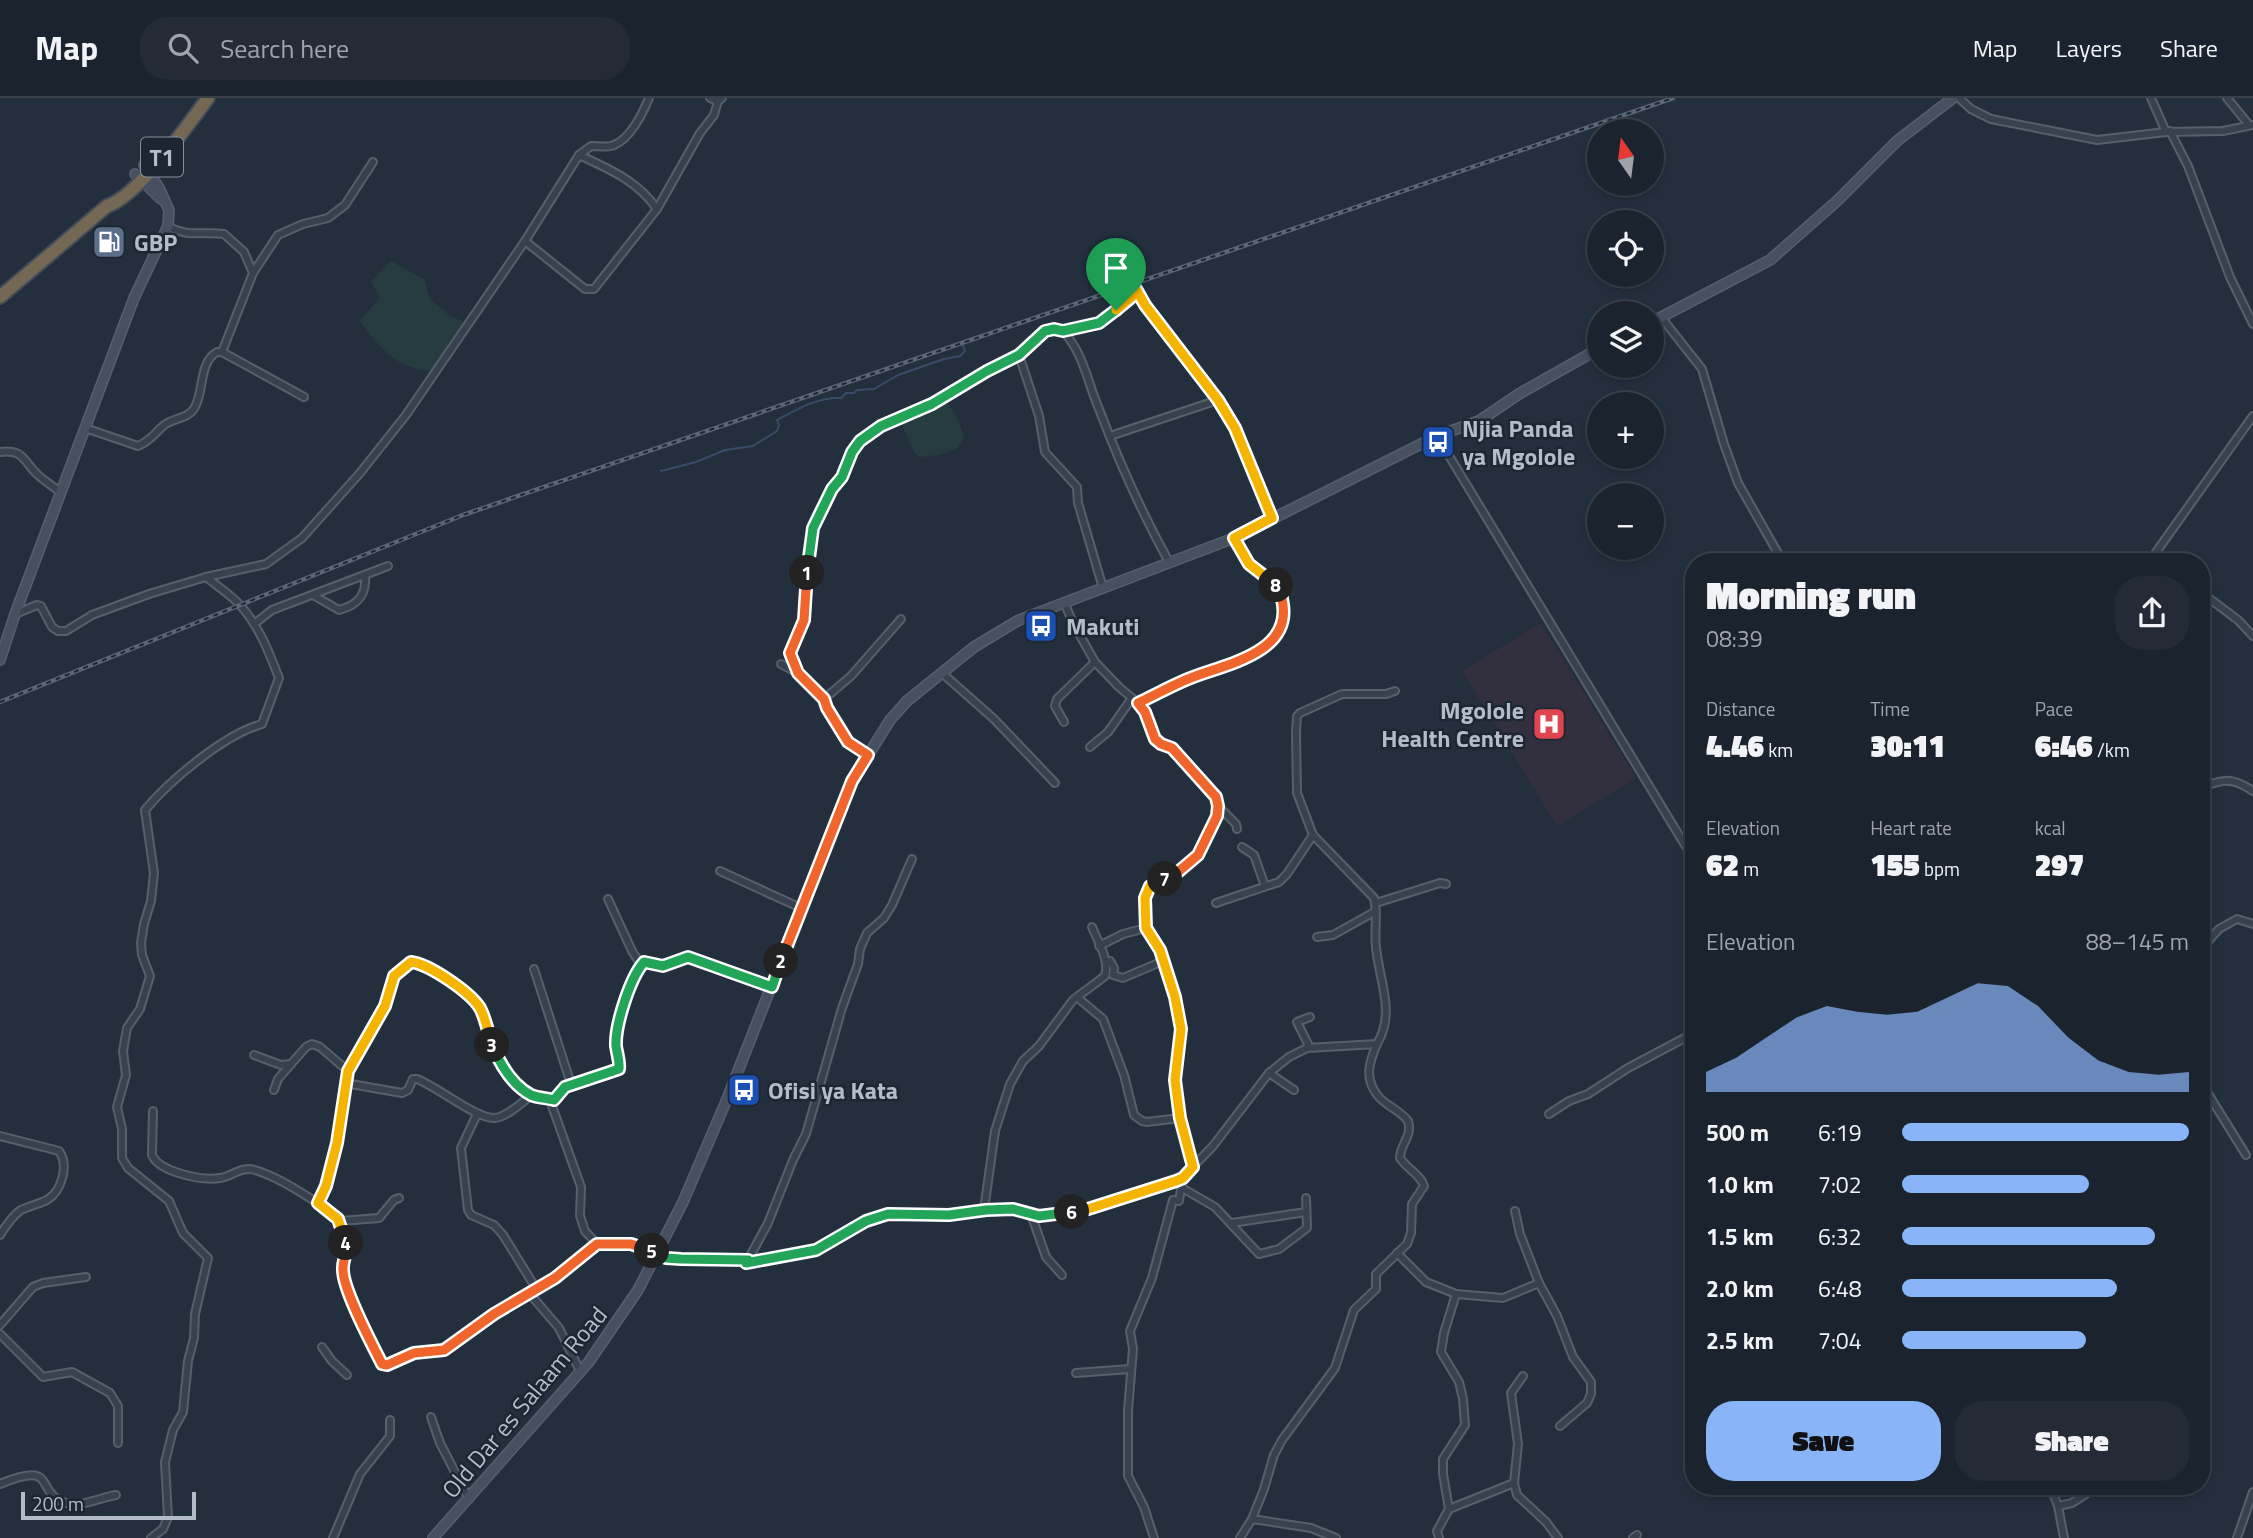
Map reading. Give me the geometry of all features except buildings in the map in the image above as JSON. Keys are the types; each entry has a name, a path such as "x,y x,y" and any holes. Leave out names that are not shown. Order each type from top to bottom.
{"highway":[{"name":"T1","path":"0,297 115,202 206,98"}],"street":[{"path":"15,614 37,605 41,606 51,627 66,631 110,607 206,577 266,564 302,538 360,473 406,415 525,241 579,155 591,146 617,144 642,113 649,98"},
{"path":"525,241 589,290 594,289 657,209 699,134 714,115 720,99 710,98"},
{"path":"1664,316 1770,260 1837,201 1896,141 1953,98"},
{"path":"1959,98 1971,109 1990,119 2096,141 2168,132 2223,131 2251,125 2227,98"},
{"path":"2151,98 2188,166 2230,277 2253,324"},
{"path":"579,155 637,186 657,209"},
{"path":"222,352 253,273 278,235 303,224 328,218 345,205 373,162"},
{"path":"0,660 134,298 168,226 169,210 142,172"},
{"path":"168,226 178,232 193,235 224,234 244,252 253,273"},
{"path":"798,673 790,653 804,620 813,528 860,441 881,426 932,404 1019,355 1045,331 1063,331 1099,323 1134,295 1136,288 1145,305 1218,400 1240,439 1272,518"},
{"path":"1664,328 1702,369 1738,482 1778,553"},
{"path":"1063,331 1078,351 1140,507 1169,562"},
{"path":"85,428 138,446 150,441 165,424 185,418 195,407 208,360 212,355 222,352 304,397"},
{"path":"1019,355 1039,416 1045,452 1077,487 1078,503 1103,589"},
{"name":"Old Dar es Salaam Road","path":"433,1538 580,1371 626,1311 658,1255 727,1099 852,781 890,720 907,701 974,647 1032,614 1234,538 1437,436 1479,421 1519,394 1587,355"},
{"path":"1110,436 1218,400"},
{"path":"2155,553 2253,416"},
{"path":"1437,436 1685,845"},
{"path":"0,452 12,451 24,457 37,474 60,492"},
{"path":"1138,703 1186,680 1247,658 1278,634 1284,611 1279,588 1249,564 1234,538"},
{"path":"254,624 272,610 388,566"},
{"path":"313,595 339,610 354,606 363,594 365,575"},
{"path":"151,1538 163,1529 168,1517 165,1462 173,1430 183,1412 195,1314 208,1258 183,1233 169,1201 133,1173 122,1158 122,1129 117,1107 127,1075 123,1051 127,1028 140,1009 150,976 142,955 141,943 151,901 154,873 145,810 161,791 182,774 245,729 262,724 279,678 267,647 254,624 239,604 206,577"},
{"path":"2210,599 2253,636"},
{"path":"1064,602 1073,624 1095,662 1138,703 1145,712 1155,739 1172,748 1216,797 1217,816 1194,860 1178,872 1150,886 1145,898 1146,928 1160,950 1175,997 1181,1029 1175,1080 1180,1118 1193,1167"},
{"path":"824,699 851,676 901,620"},
{"path":"1064,722 1055,706 1057,699 1095,662"},
{"path":"781,664 798,673 824,699 848,742 868,755"},
{"path":"942,673 994,719 1055,783"},
{"path":"1240,1538 1252,1519 1274,1455 1282,1440 1335,1368 1354,1310 1376,1289 1376,1274 1409,1238 1412,1203 1424,1186 1422,1180 1400,1158 1409,1133 1408,1121 1394,1107 1377,1096 1368,1077 1370,1059 1386,1021 1387,1000 1376,948 1376,903 1369,892 1313,835 1297,793 1297,716 1342,694 1375,695 1395,691"},
{"path":"1090,747 1108,732 1132,698"},
{"path":"2210,784 2232,780 2253,791"},
{"path":"1218,806 1236,824 1237,829"},
{"path":"1216,903 1279,882 1313,835"},
{"path":"1242,847 1254,855 1265,886"},
{"path":"912,859 892,905 884,918 867,933 860,949 858,964 842,1008 806,1134 768,1223 746,1263 816,1250 878,1216 908,1213 949,1215 1013,1209 1039,1216 1088,1209 1183,1178 1229,1127 1269,1073 1289,1057 1307,1048 1377,1044"},
{"path":"720,871 801,908"},
{"path":"1376,903 1440,883 1446,884"},
{"path":"608,899 641,965"},
{"path":"1317,937 1333,935 1376,911"},
{"path":"2210,939 2219,929 2237,919 2253,924"},
{"path":"984,1210 995,1131 1010,1084 1023,1061 1039,1046 1073,1000 1107,972 1106,962 1092,927"},
{"path":"1099,946 1123,934 1146,928"},
{"path":"597,1244 585,1231 580,1216 581,1187 552,1106 565,1087 619,1069 616,1044 620,1021 630,987 641,965 648,961 668,965 688,957 772,987"},
{"path":"1110,961 1114,968 1113,975 1122,978 1163,961"},
{"path":"318,1203 326,1186 337,1143 348,1071 385,1006 394,976 411,962 440,973 476,1003 499,1062 514,1081 532,1095 554,1100"},
{"path":"534,970 571,1084"},
{"path":"1078,998 1103,1019 1124,1075 1134,1115 1147,1122 1180,1118"},
{"path":"1307,1048 1308,1044 1297,1022 1310,1017"},
{"path":"1549,1114 1685,1038"},
{"path":"274,1090 278,1079 306,1046 312,1044 320,1047 348,1071"},
{"path":"254,1055 281,1065 291,1064"},
{"path":"1269,1073 1294,1090"},
{"path":"345,1083 402,1093 408,1090 413,1079 417,1079 477,1115 494,1118 532,1095"},
{"path":"2210,1097 2246,1155"},
{"path":"153,1111 152,1154 163,1168 213,1179 222,1178 238,1169 255,1170 318,1203 340,1221 347,1247 342,1270 346,1285 382,1364 387,1365 414,1353 444,1350 494,1314 537,1290 597,1244 631,1244 658,1255 681,1259 748,1260"},
{"path":"477,1115 461,1148 468,1210 471,1215 494,1225 503,1235 537,1290"},
{"path":"0,1136 59,1152 64,1158 65,1167 52,1196 19,1212 0,1236"},
{"path":"1154,1538 1144,1507 1128,1476 1130,1369 1133,1349 1130,1331 1152,1278 1173,1200 1179,1200 1183,1178"},
{"path":"1182,1188 1206,1200 1232,1223 1255,1253 1279,1250 1307,1228 1306,1198"},
{"path":"340,1221 379,1218 394,1200 399,1198"},
{"path":"1515,1211 1520,1234 1539,1283 1557,1316 1573,1357 1591,1382 1591,1394 1587,1403 1560,1426"},
{"path":"1232,1223 1306,1212"},
{"path":"1031,1214 1046,1257 1062,1275"},
{"path":"1397,1253 1426,1282 1457,1294 1503,1298 1539,1283"},
{"path":"0,1325 33,1287 86,1277"},
{"path":"530,1294 559,1328 580,1371"},
{"path":"1439,1538 1437,1531 1448,1509 1443,1459 1465,1425 1459,1382 1441,1352 1444,1333 1457,1294"},
{"path":"0,1334 43,1377 72,1372 110,1393 118,1406 118,1443"},
{"path":"322,1347 347,1375"},
{"path":"1076,1373 1130,1369"},
{"path":"1523,1376 1511,1393 1518,1444 1514,1483 1517,1495 1546,1522 1558,1538"},
{"path":"431,1417 440,1443 469,1499"},
{"path":"332,1538 360,1474 390,1436 390,1420"},
{"path":"0,1484 35,1475 43,1479 60,1500 72,1505 116,1494"},
{"path":"1448,1509 1514,1483"},
{"path":"2237,1538 2253,1492"},
{"path":"2054,1495 2064,1538"},
{"path":"2058,1506 2072,1503 2084,1495"},
{"path":"1252,1519 1311,1528 1336,1538"}],"shaded area":[{"name":"Mgolole Health Centre","path":"1541,623 1636,778 1557,826 1462,671"}],"green space":[{"path":"391,261 425,280 429,298 450,316 470,324 432,370 410,367 400,362 382,348 360,321 380,297 371,282"},
{"path":"945,399 958,419 964,437 958,448 939,455 920,457 914,452 900,420"}],"waterway":[{"path":"661,471 696,462 725,450 753,446 777,431 777,420 800,408 824,399 841,398 846,393 854,393 857,390 874,389 898,375 960,356 965,351 963,346"}],"railway":[{"path":"0,702 463,515 1673,98"}],"place":[{"name":"GBP","path":"109,242"},
{"name":"Njia Panda ya Mgolole","path":"1438,442"},
{"name":"Makuti","path":"1041,626"},
{"name":"Mgolole Health Centre","path":"1549,724"},
{"name":"Ofisi ya Kata","path":"744,1090"}],"route":[{"path":"1136,289 1145,305 1218,400 1235,428 1272,518 1234,538 1249,564 1279,588 1284,611 1278,634 1247,658 1186,680 1138,703 1145,712 1155,739 1172,748 1216,797 1218,806 1217,816 1198,855 1178,872 1150,886 1145,898 1146,928 1160,950 1175,997 1181,1029 1175,1080 1180,1118 1193,1167 1183,1178 1176,1181 1088,1209 1039,1216 1013,1209 949,1215 888,1214 866,1221 816,1250 746,1263 748,1260 666,1258 641,1246 597,1244 555,1278 460,1336 444,1350 432,1353 422,1351 387,1365 382,1364 346,1285 342,1270 347,1247 340,1221 318,1203 326,1186 337,1143 348,1071 385,1006 394,976 411,962 440,973 452,982 480,1008 499,1062 514,1081 532,1095 554,1100 571,1084 619,1069 616,1044 620,1021 630,987 644,962 663,966 688,957 772,987 852,781 868,755 848,742 824,699 798,673 790,653 804,620 813,528 832,489 842,477 852,452 860,441 881,426 932,404 1019,355 1045,331 1077,329 1099,323 1116,310 1136,293 1136,289"}]}
